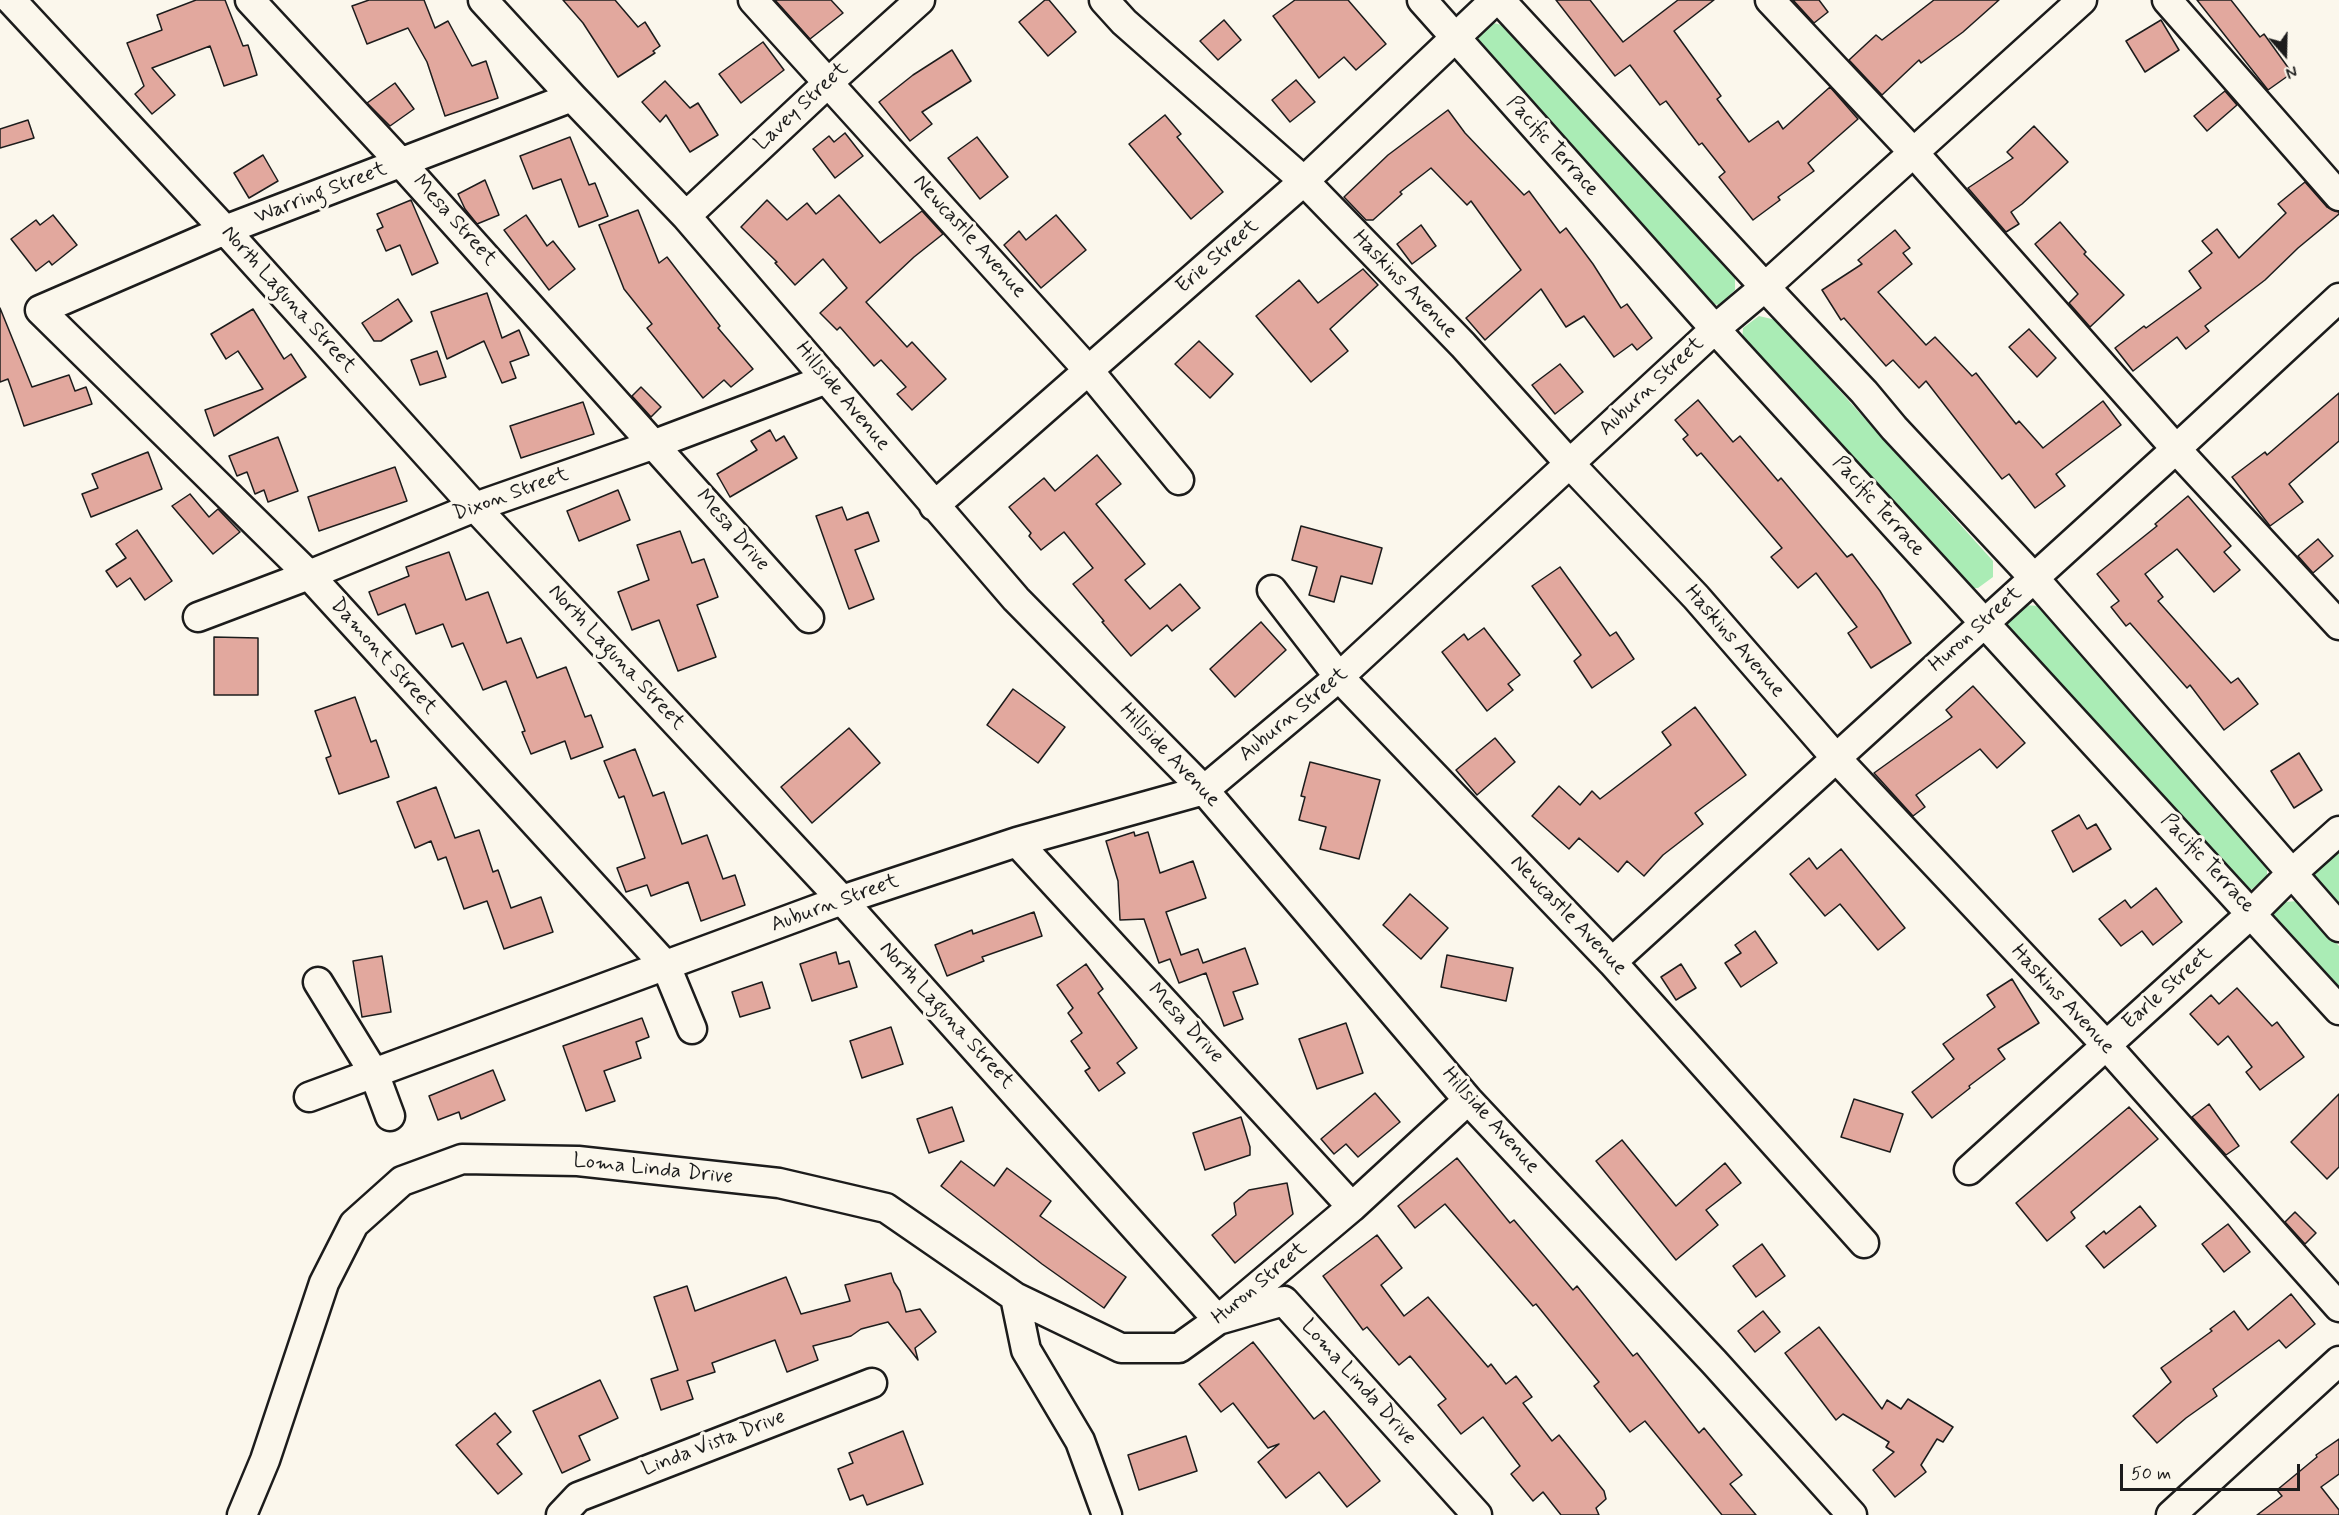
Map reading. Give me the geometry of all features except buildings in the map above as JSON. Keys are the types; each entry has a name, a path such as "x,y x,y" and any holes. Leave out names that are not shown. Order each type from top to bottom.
{"street":[{"name":"North Laguna Street","path":"11,0 225,230 475,507 842,900 1218,1320"},
{"name":"Mesa Street","path":"250,0 402,163 655,444"},
{"name":"Hillside Avenue","path":"483,0 686,216 934,506 1016,598 1204,790 1468,1100 1714,1362 1852,1515"},
{"name":"Newcastle Avenue","path":"753,0 1089,371 1179,480"},
{"name":"Lavey Street","path":"686,216 920,0"},
{"name":"Haskins Avenue","path":"1104,0 1124,22 1304,181 1463,345 1569,463 1696,597 1836,758 2105,1044 2339,1307"},
{"name":"Pacific Terrace","path":"1422,0 1715,329 2339,1010"},
{"name":"Erie Street","path":"934,506 1304,181 1498,0"},
{"path":"1498,0 1864,392 2034,578 2339,927"},
{"path":"1770,0 1914,153 2176,449 2339,625"},
{"path":"2167,0 2339,196"},
{"name":"Auburn Street","path":"309,1097 842,900 1017,842 1204,790 1339,677 1715,329 1765,287 2080,1"},
{"name":"Warring Street","path":"40,310 225,230 572,97"},
{"name":"Huron Street","path":"1612,962 2339,298"},
{"name":"Damont Street","path":"40,310 309,576 666,966 692,1029"},
{"name":"Dixon Street","path":"198,617 309,576 475,507 655,444 827,379"},
{"name":"Mesa Drive","path":"655,444 809,618"},
{"name":"Newcastle Avenue","path":"1272,590 1339,677 1612,962 1864,1243"},
{"name":"Earle Street","path":"1969,1170 2339,831"},
{"name":"Mesa Drive","path":"1017,842 1352,1206"},
{"path":"318,982 374,1073 390,1116"},
{"name":"Huron Street","path":"1015,1297 1121,1348 1179,1348 1218,1320 1352,1206 1468,1100"},
{"name":"Loma Linda Drive","path":"242,1515 266,1460 324,1283 354,1224 402,1181 462,1159 578,1161 779,1183 886,1208 1015,1297"},
{"path":"1015,1297 1026,1350 1080,1441 1107,1515"},
{"name":"Loma Linda Drive","path":"1218,1320 1284,1301 1477,1515"},
{"path":"2171,1515 2339,1361"},
{"name":"Linda Vista Drive","path":"561,1515 578,1497 872,1383"}],"green space":[{"path":"1490,22 1509,27 1735,275 1735,290 1719,305 1703,302 1477,53 1475,35"},
{"path":"1759,316 1776,320 1993,561 1993,577 1978,588 1962,588 1742,344 1743,328"},
{"path":"2022,605 2040,606 2267,861 2267,877 2252,889 2237,888 2007,636 2005,619"},
{"path":"2339,843 2339,916 2302,876"},
{"path":"2298,901 2339,946 2339,997 2271,923 2273,910 2285,902"}]}
